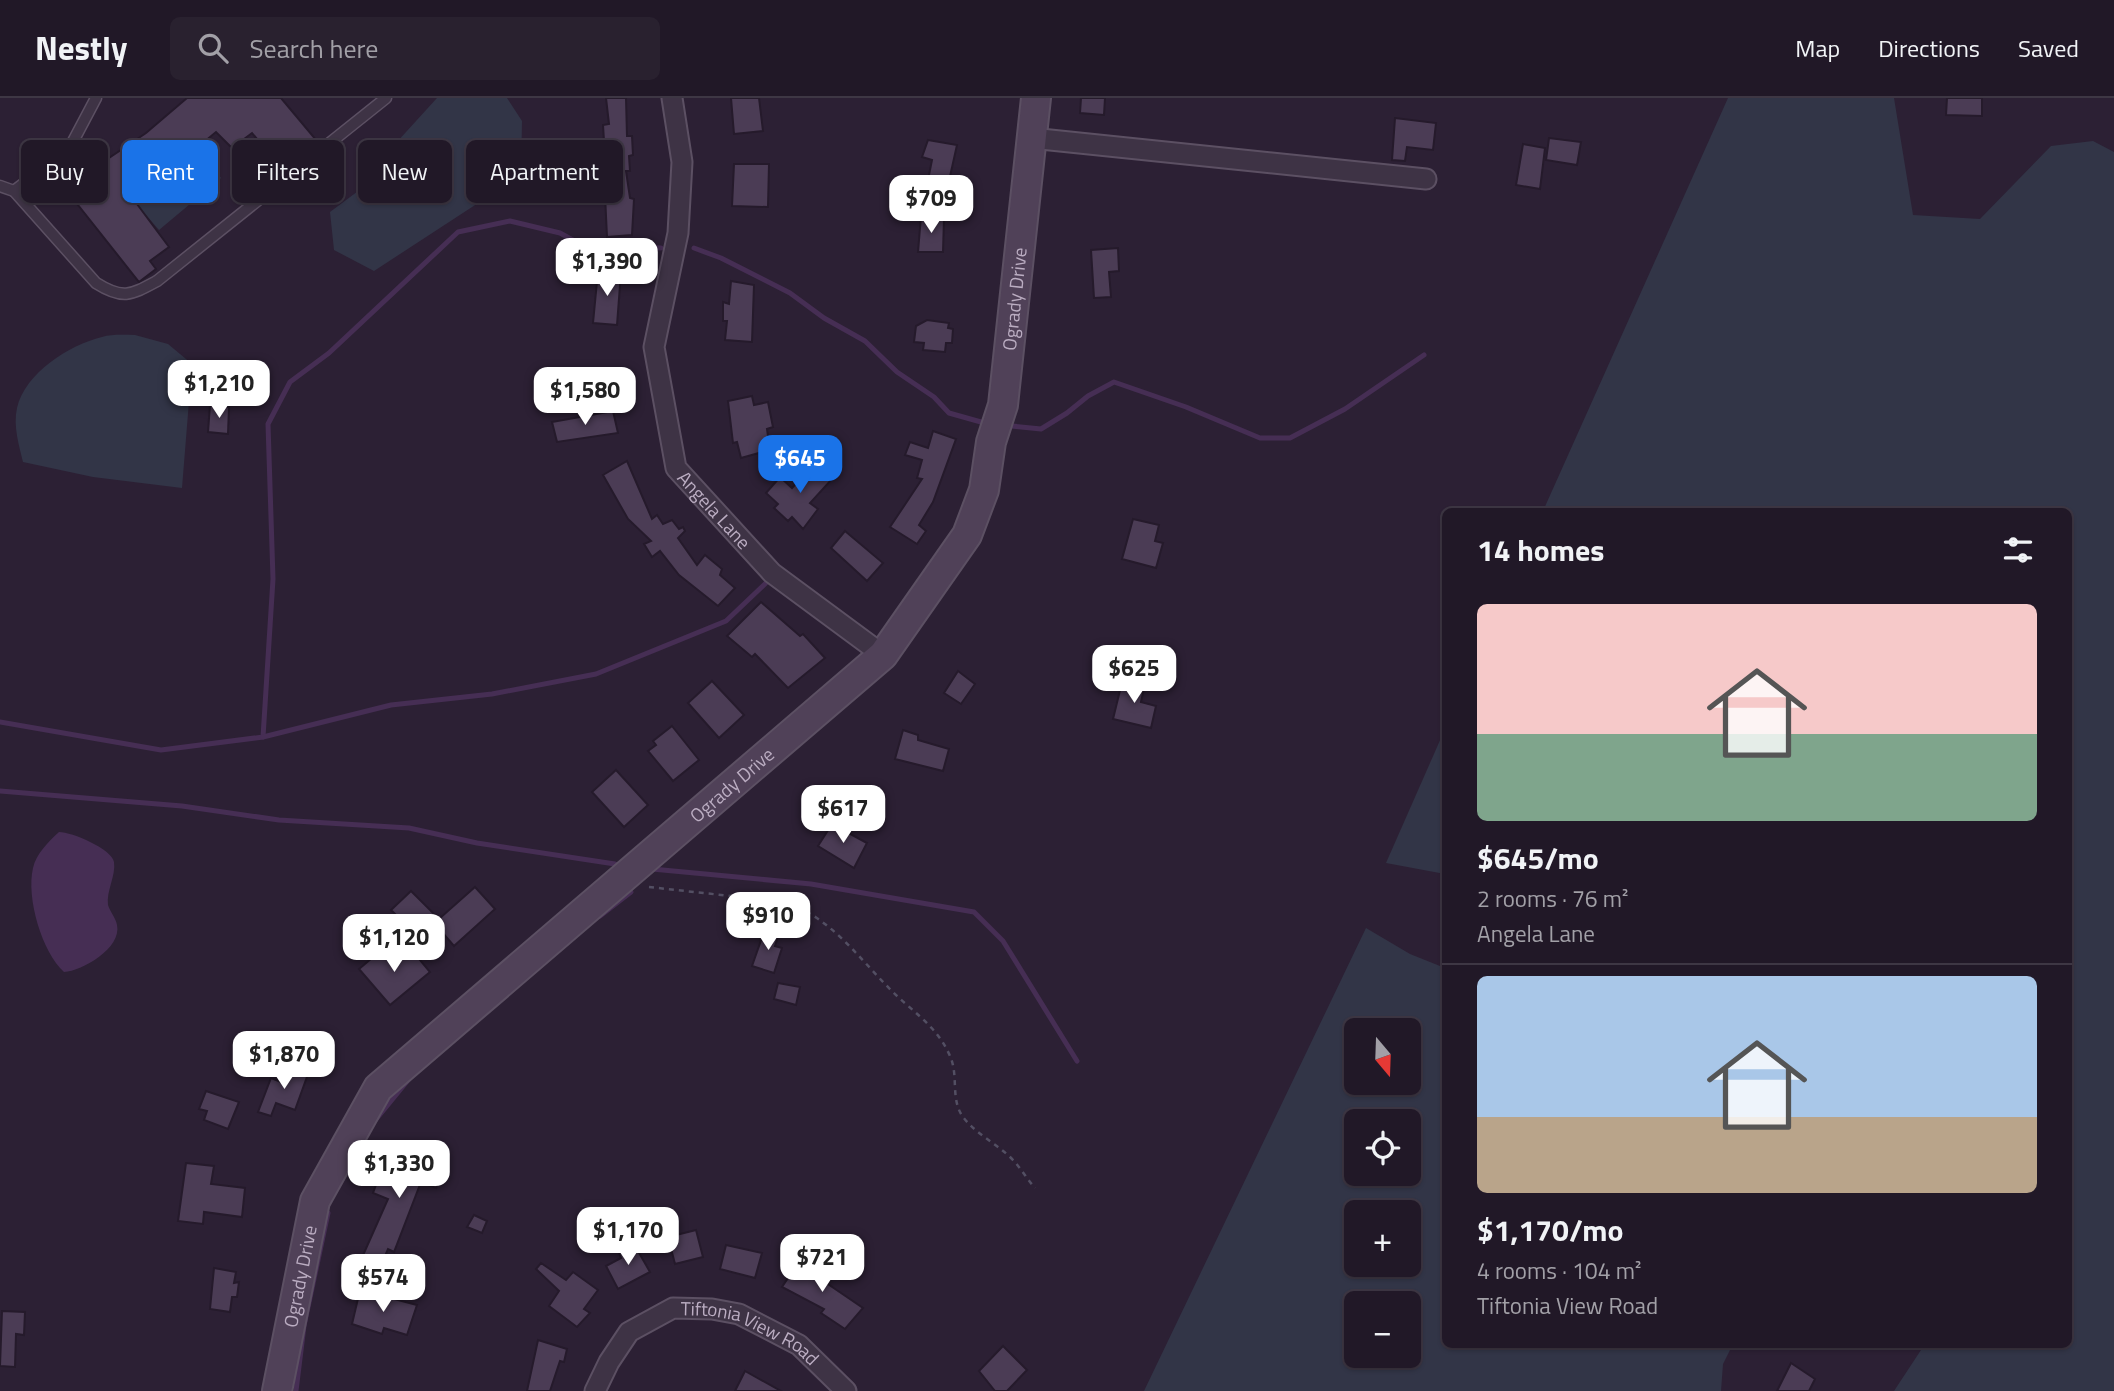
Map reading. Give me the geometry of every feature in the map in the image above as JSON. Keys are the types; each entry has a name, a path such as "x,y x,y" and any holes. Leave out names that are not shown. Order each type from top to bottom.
{"street":[{"name":"Angela Lane","path":"672,98 682,162 678,233 654,346 676,468 772,573 883,655"},
{"name":"Ogrady Drive","path":"277,1391 315,1200 378,1088 883,655 954,558 967,535 984,490 991,442 1003,405 1036,98"},
{"path":"1031,138 1426,179"},
{"name":"Tiftonia View Road","path":"595,1391 609,1362 629,1332 673,1308 739,1314 799,1345 846,1391"}],"lane":[{"path":"14,191 69,149 96,98"},
{"path":"0,186 14,191 89,277 111,293 134,293 157,281 386,98"}],"path":[{"path":"627,872 642,885 657,889 785,902 803,908 838,933 906,1004 930,1024 950,1056 956,1077 955,1102 962,1115 977,1133 1013,1159 1035,1188"}],"shaded area":[{"path":"437,98 507,98 522,121 522,140 466,140 466,203 478,203 374,271 334,250 330,212 358,191 358,203 452,203 452,140 399,140"},
{"path":"1728,98 1894,98 1913,215 1980,219 2051,146 2093,141 2114,152 2114,1391 1894,1391 1921,1348 2072,1348 2072,508 1544,508"},
{"path":"142,203 191,203 159,230 146,215 140,216 136,208"},
{"path":"110,335 135,335 168,344 192,364 182,488 93,477 23,462 16,415 29,383 50,362 89,341"},
{"path":"1442,736 1442,873 1386,863"},
{"path":"59,832 91,842 112,857 114,867 108,905 117,925 117,934 107,950 90,963 64,972 49,952 43,938 34,909 31,880 37,858"},
{"path":"1366,928 1410,954 1442,967 1442,1348 1731,1348 1723,1364 1721,1391 1144,1391"}],"building":[{"path":"187,98 281,98 316,140 258,140 252,133 243,140 232,140 232,148 216,132 206,140 136,140"},
{"path":"606,98 626,98 627,136 632,136 633,155 629,156 630,171 626,171 630,198 634,199 632,235 607,237 605,203 623,203 623,140 604,140 603,125 609,124"},
{"path":"731,98 759,98 763,131 734,134"},
{"path":"1081,98 1105,98 1104,115 1080,113"},
{"path":"1947,98 1982,98 1982,116 1946,115"},
{"path":"1395,118 1436,123 1433,150 1407,147 1405,161 1392,160"},
{"path":"1549,138 1581,142 1577,165 1546,160"},
{"path":"928,140 957,145 947,190 927,185 932,160 922,157"},
{"path":"1523,144 1545,148 1540,189 1516,185"},
{"path":"122,149 122,203 136,203 169,247 150,261 156,269 139,282 76,203 108,203 108,159"},
{"path":"734,164 769,164 768,207 732,206"},
{"path":"921,216 944,218 943,252 918,252"},
{"path":"1118,248 1119,271 1109,272 1111,297 1094,298 1091,250"},
{"path":"598,271 621,272 617,325 593,323"},
{"path":"731,281 754,285 752,342 725,340 727,321 723,321 723,302 729,304"},
{"path":"927,320 949,323 948,328 953,329 952,343 946,343 945,352 923,350 924,343 914,342 916,326"},
{"path":"752,396 754,405 768,402 773,427 767,429 770,450 741,458 737,442 733,443 728,401"},
{"path":"210,405 229,407 228,434 208,432"},
{"path":"613,411 618,433 557,442 552,422"},
{"path":"933,431 956,439 933,502 919,525 926,531 917,544 890,527 922,479 917,478 922,460 905,455 910,442 928,448"},
{"path":"627,461 652,519 657,515 663,524 672,520 679,529 683,527 685,531 678,538 697,565 705,555 722,569 720,575 735,588 718,606 679,575 660,551 652,557 644,544 651,541 628,519 603,475"},
{"path":"816,462 833,478 810,503 818,509 803,529 792,517 788,521 774,508 778,504 766,493 780,477 792,488"},
{"path":"1133,519 1159,525 1155,541 1163,543 1156,568 1122,559"},
{"path":"845,531 883,563 867,581 831,548"},
{"path":"761,602 800,636 803,634 825,658 788,688 755,654 752,657 727,636"},
{"path":"958,671 975,684 961,704 944,693"},
{"path":"1123,678 1145,684 1141,702 1156,706 1151,728 1113,719"},
{"path":"712,681 744,715 719,738 688,703"},
{"path":"672,726 699,760 673,781 648,751 656,745 653,741"},
{"path":"903,730 918,735 918,740 949,749 943,771 895,759"},
{"path":"616,770 648,805 624,827 592,792"},
{"path":"832,824 867,843 854,868 818,846"},
{"path":"475,887 495,909 454,946 435,924 420,939 391,910 411,891 439,919"},
{"path":"765,929 779,934 775,946 782,948 774,973 752,966"},
{"path":"385,947 396,961 411,949 430,972 390,1005 359,969"},
{"path":"778,983 800,987 796,1005 774,999"},
{"path":"287,1066 308,1074 295,1110 276,1103 271,1116 258,1112 271,1078 281,1082"},
{"path":"206,1091 239,1102 228,1129 204,1120 207,1111 199,1109"},
{"path":"389,1150 425,1165 431,1152 448,1160 436,1188 421,1182 394,1252 388,1249 379,1270 360,1262 388,1199 373,1193"},
{"path":"186,1163 214,1166 211,1184 245,1188 242,1217 204,1212 203,1224 178,1221"},
{"path":"474,1215 487,1221 482,1233 467,1227"},
{"path":"696,1230 703,1257 675,1264 668,1237"},
{"path":"634,1244 650,1272 618,1289 606,1266 621,1258 619,1253"},
{"path":"726,1245 762,1253 755,1278 720,1269"},
{"path":"800,1260 826,1274 822,1280 863,1308 845,1329 821,1313 824,1309 782,1287"},
{"path":"541,1263 566,1280 573,1272 598,1290 584,1309 590,1313 577,1327 549,1306 559,1291 536,1269"},
{"path":"214,1268 236,1272 234,1283 239,1282 237,1297 232,1297 230,1312 210,1309"},
{"path":"360,1290 417,1305 407,1335 384,1328 382,1334 352,1324"},
{"path":"2,1311 25,1312 24,1335 16,1334 15,1367 0,1366"},
{"path":"538,1340 567,1349 550,1391 527,1391"},
{"path":"1003,1346 1027,1370 1007,1391 995,1391 979,1371"},
{"path":"1791,1363 1815,1379 1809,1391 1777,1391"},
{"path":"745,1371 781,1391 735,1391"}],"waterway":[{"path":"0,722 161,750 263,737 273,579 268,424 290,382 329,353 458,232 510,221 560,233 580,244 661,248"},
{"path":"694,248 721,258 790,293 824,318 865,341 897,372 934,397 949,413 981,422"},
{"path":"1012,426 1041,429 1088,396 1114,382 1186,407 1260,438 1290,438 1345,409 1424,355"},
{"path":"263,737 391,705 492,694 596,674 726,621 767,582"},
{"path":"0,791 182,806 279,820 409,828 477,843 615,864"},
{"path":"652,869 811,884 974,912 1003,941 1077,1061"},
{"path":"600,916 631,892"},
{"path":"373,1123 409,1079"},
{"path":"296,1391 304,1326 328,1213"}]}
